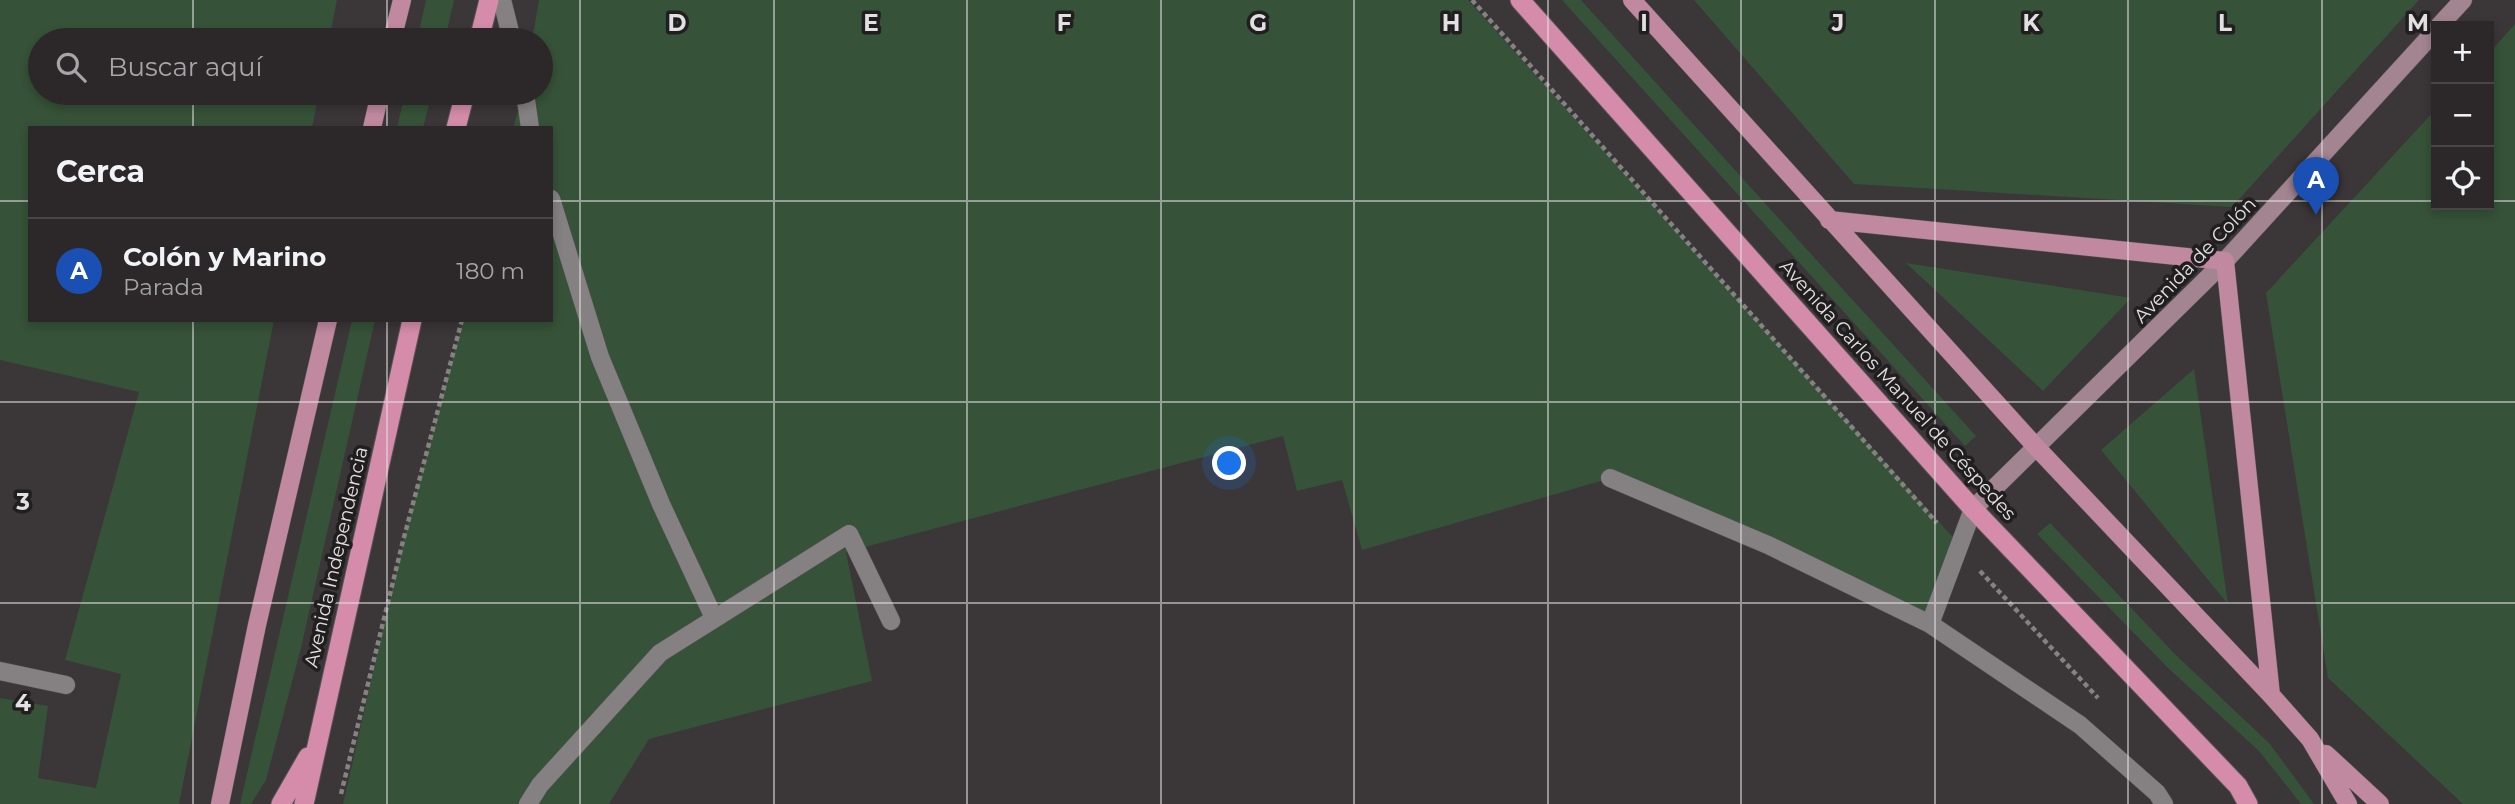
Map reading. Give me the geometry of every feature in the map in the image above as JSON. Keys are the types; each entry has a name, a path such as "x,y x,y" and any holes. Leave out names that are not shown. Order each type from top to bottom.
{"highway":[{"path":"482,28 489,0"},
{"name":"Avenida Carlos Manuel de Céspedes","path":"1520,0 1973,509 2238,786 2248,804"},
{"path":"457,126 463,105"},
{"name":"Avenida Independencia","path":"304,804 412,322"},
{"path":"281,804 318,741"}],"main road":[{"path":"395,28 401,0"},
{"path":"1632,0 2036,448 2271,695 2310,740 2380,804"},
{"name":"Avenida de Colón","path":"2444,21 2463,0"},
{"name":"Avenida de Colón","path":"1973,509 2225,261 2431,36"},
{"path":"372,126 377,105"},
{"path":"1829,220 2225,261 2271,695"},
{"path":"220,804 257,625 328,322"},
{"path":"2310,740 2348,804"}],"lane":[{"path":"502,0 509,28"},
{"path":"527,105 530,126"},
{"path":"553,205 600,357 661,504 714,618"},
{"path":"1611,478 1768,545 1930,624 2080,725 2157,793 2164,804"},
{"path":"1930,624 1973,509"},
{"path":"528,804 540,785 660,653 849,534 891,621"},
{"path":"0,671 66,685"}],"path":[{"path":"1472,0 1959,547 2103,703"},
{"path":"339,804 403,541 461,322"}],"green space":[{"path":"0,0 337,0 331,28 28,28 28,105 317,105 312,126 28,126 28,322 274,322 179,804 0,804 0,698 48,706 38,778 96,788 121,674 65,660 139,392 0,360"},
{"path":"426,0 454,0 448,28 420,28"},
{"path":"539,0 1468,0 1959,544 1930,624 1611,478 1362,550 1342,480 1297,491 1283,436 846,552 872,681 649,739 609,804 343,804 403,541 462,322 553,322 553,126 514,126 520,105 553,105 553,28 534,28"},
{"path":"1562,0 1581,0 1976,436 1965,446"},
{"path":"1694,0 2419,0 2232,207 1854,184"},
{"path":"2515,24 2515,804 2463,804 2328,678 2266,293 2431,114 2431,210 2494,210 2494,47"},
{"path":"402,105 429,105 424,126 397,126"},
{"path":"1906,263 2131,298 2043,391"},
{"path":"352,322 375,322 301,648 266,780 251,804 240,804"},
{"path":"2194,369 2228,604 2101,450"},
{"path":"2050,523 2176,655 2270,744 2314,804 2301,804 2259,751 2168,668 2037,534"}],"place":[{"name":"Colón y Marino","path":"2316,215"}]}
